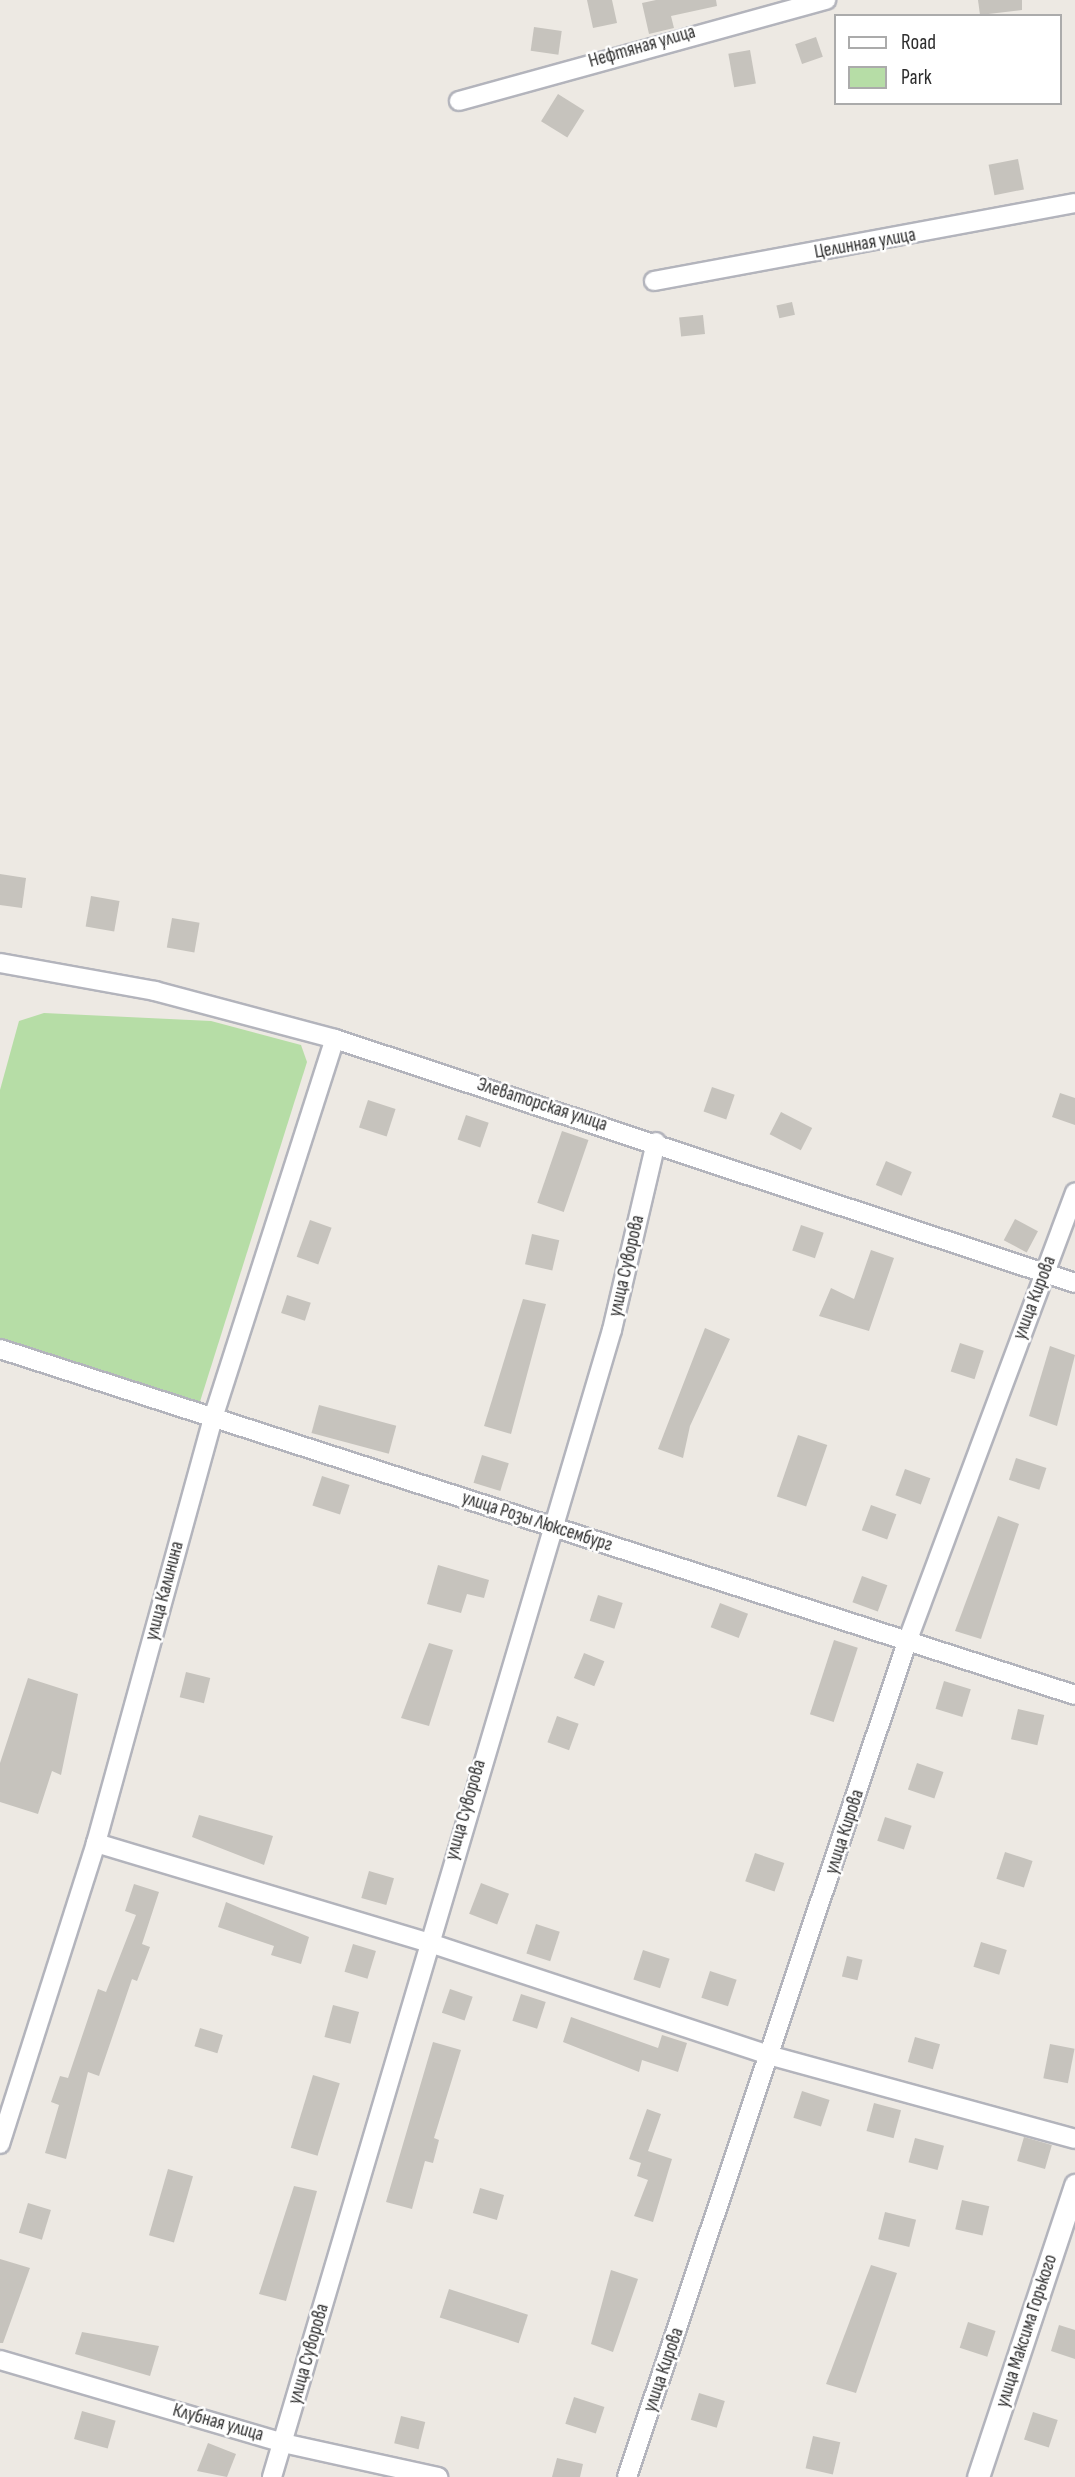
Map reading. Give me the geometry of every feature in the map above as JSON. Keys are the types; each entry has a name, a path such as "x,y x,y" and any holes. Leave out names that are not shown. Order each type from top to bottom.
{"street":[{"name":"Нефтяная улица","path":"459,101 826,0"},
{"name":"Целинная улица","path":"653,281 1075,203"},
{"name":"Элеваторская улица","path":"0,963 155,991 335,1039 656,1142 1075,1283"},
{"name":"улица Калинина","path":"0,2144 96,1843 213,1418 335,1039"},
{"name":"улица Суворова","path":"272,2477 549,1526 612,1329 656,1142"},
{"name":"улица Кирова","path":"627,2477 772,2056 906,1642 1075,1192"},
{"name":"улица Розы Люксембург","path":"0,1349 1075,1695"},
{"path":"96,1843 427,1942 772,2056 1075,2139"},
{"name":"улица Максима Горького","path":"978,2477 1075,2185"},
{"name":"Клубная улица","path":"0,2360 283,2442 438,2477"}],"green space":[{"path":"44,1013 211,1021 301,1045 307,1062 198,1408 0,1342 0,1090 19,1021"}],"building":[{"path":"587,0 612,0 617,23 593,28"},
{"path":"656,0 716,0 717,6 671,16 674,28 649,34 642,3"},
{"path":"978,0 1022,0 1022,10 980,14"},
{"path":"534,27 562,31 558,55 531,51"},
{"path":"816,37 823,57 802,64 795,44"},
{"path":"750,50 756,83 734,87 728,54"},
{"path":"558,94 584,110 567,138 541,121"},
{"path":"1018,159 1024,189 994,195 989,165"},
{"path":"792,302 795,315 779,318 776,306"},
{"path":"703,315 705,334 681,336 679,318"},
{"path":"0,874 26,878 22,908 0,905"},
{"path":"91,896 120,901 114,932 86,927"},
{"path":"172,918 200,923 194,952 167,948"},
{"path":"712,1087 735,1095 726,1119 704,1112"},
{"path":"1060,1093 1075,1098 1075,1125 1052,1117"},
{"path":"368,1100 396,1109 387,1137 359,1128"},
{"path":"781,1112 812,1128 801,1150 770,1134"},
{"path":"466,1115 489,1123 480,1147 458,1140"},
{"path":"562,1131 588,1140 564,1212 537,1203"},
{"path":"886,1161 912,1172 902,1196 876,1185"},
{"path":"1015,1219 1038,1231 1027,1252 1004,1240"},
{"path":"310,1220 332,1228 318,1265 297,1257"},
{"path":"801,1225 824,1233 815,1258 792,1251"},
{"path":"532,1234 559,1240 552,1271 525,1264"},
{"path":"871,1250 894,1258 869,1331 819,1316 831,1288 854,1299"},
{"path":"287,1295 311,1303 305,1321 281,1313"},
{"path":"523,1299 546,1304 511,1434 484,1426"},
{"path":"705,1328 730,1339 690,1426 683,1458 658,1449"},
{"path":"960,1343 984,1351 975,1379 951,1372"},
{"path":"1050,1346 1075,1355 1057,1426 1029,1416"},
{"path":"319,1405 396,1426 389,1454 311,1433"},
{"path":"798,1435 827,1445 806,1507 777,1496"},
{"path":"482,1455 509,1463 500,1491 474,1483"},
{"path":"1016,1458 1046,1468 1039,1490 1009,1480"},
{"path":"905,1469 930,1478 921,1505 895,1495"},
{"path":"322,1476 350,1485 340,1514 312,1505"},
{"path":"871,1505 896,1514 887,1540 862,1530"},
{"path":"998,1516 1019,1524 981,1639 955,1631"},
{"path":"438,1565 489,1580 484,1598 467,1594 461,1613 427,1604"},
{"path":"862,1576 887,1585 878,1612 852,1602"},
{"path":"598,1595 623,1603 614,1629 590,1621"},
{"path":"720,1603 748,1614 739,1638 711,1627"},
{"path":"834,1640 858,1648 834,1722 810,1714"},
{"path":"429,1643 453,1650 429,1726 401,1718"},
{"path":"584,1653 604,1661 594,1686 574,1678"},
{"path":"186,1672 210,1678 204,1703 180,1697"},
{"path":"28,1678 78,1694 61,1775 52,1771 38,1814 0,1802 0,1763"},
{"path":"944,1681 971,1689 962,1717 936,1709"},
{"path":"1018,1709 1044,1715 1037,1745 1011,1739"},
{"path":"557,1716 579,1724 569,1750 547,1742"},
{"path":"917,1763 943,1772 934,1799 908,1789"},
{"path":"199,1815 273,1836 264,1865 192,1837"},
{"path":"885,1817 912,1826 904,1849 877,1841"},
{"path":"1005,1852 1033,1861 1024,1888 996,1879"},
{"path":"755,1853 784,1863 775,1891 745,1881"},
{"path":"369,1871 394,1878 386,1905 361,1898"},
{"path":"481,1883 509,1894 497,1925 469,1914"},
{"path":"134,1884 159,1892 142,1944 150,1947 137,1981 132,1979 99,2076 88,2072 66,2159 45,2153 59,2105 51,2102 60,2076 68,2078 98,1989 106,1992 136,1915 125,1911"},
{"path":"226,1902 309,1937 301,1964 271,1955 274,1946 218,1927"},
{"path":"536,1924 560,1932 550,1961 526,1953"},
{"path":"981,1942 1007,1950 999,1975 973,1967"},
{"path":"353,1944 376,1951 367,1979 345,1972"},
{"path":"643,1950 670,1959 660,1988 633,1979"},
{"path":"847,1956 863,1960 857,1980 842,1976"},
{"path":"710,1971 737,1980 728,2006 701,1998"},
{"path":"450,1989 473,1997 465,2020 442,2013"},
{"path":"521,1994 546,2002 537,2029 512,2021"},
{"path":"333,2005 359,2012 351,2044 324,2037"},
{"path":"571,2017 658,2048 662,2035 687,2043 678,2072 642,2060 639,2072 563,2042"},
{"path":"200,2028 223,2035 217,2053 194,2046"},
{"path":"915,2037 940,2044 933,2069 908,2062"},
{"path":"433,2042 461,2050 434,2138 439,2140 433,2163 425,2161 412,2209 386,2202"},
{"path":"1050,2044 1075,2049 1068,2083 1043,2078"},
{"path":"313,2075 340,2083 318,2156 291,2148"},
{"path":"802,2091 830,2100 821,2127 793,2118"},
{"path":"874,2103 901,2110 894,2138 866,2131"},
{"path":"647,2109 661,2114 648,2151 672,2159 653,2222 634,2216 648,2180 637,2176 641,2163 629,2159"},
{"path":"1024,2137 1052,2145 1045,2169 1017,2161"},
{"path":"915,2138 944,2146 938,2170 909,2162"},
{"path":"168,2169 193,2176 174,2242 149,2235"},
{"path":"294,2186 317,2191 286,2301 259,2294"},
{"path":"480,2188 504,2195 497,2220 473,2213"},
{"path":"962,2200 989,2206 983,2236 955,2229"},
{"path":"28,2203 51,2210 42,2240 19,2233"},
{"path":"885,2212 916,2220 909,2247 878,2239"},
{"path":"0,2259 30,2268 3,2343 0,2343"},
{"path":"871,2265 897,2273 856,2393 826,2384"},
{"path":"611,2270 638,2279 613,2352 591,2344"},
{"path":"449,2289 528,2315 519,2343 440,2318"},
{"path":"968,2322 996,2331 987,2357 960,2348"},
{"path":"1059,2325 1075,2330 1075,2359 1051,2351"},
{"path":"82,2332 159,2346 150,2376 75,2354"},
{"path":"699,2393 725,2401 717,2428 691,2420"},
{"path":"574,2397 604,2407 596,2434 565,2424"},
{"path":"82,2411 116,2421 108,2449 74,2439"},
{"path":"1033,2412 1058,2420 1049,2448 1024,2440"},
{"path":"401,2416 425,2422 418,2449 394,2443"},
{"path":"813,2436 840,2442 833,2474 806,2468"},
{"path":"208,2443 236,2454 227,2477 197,2471"},
{"path":"557,2458 583,2464 580,2477 552,2477"}]}
